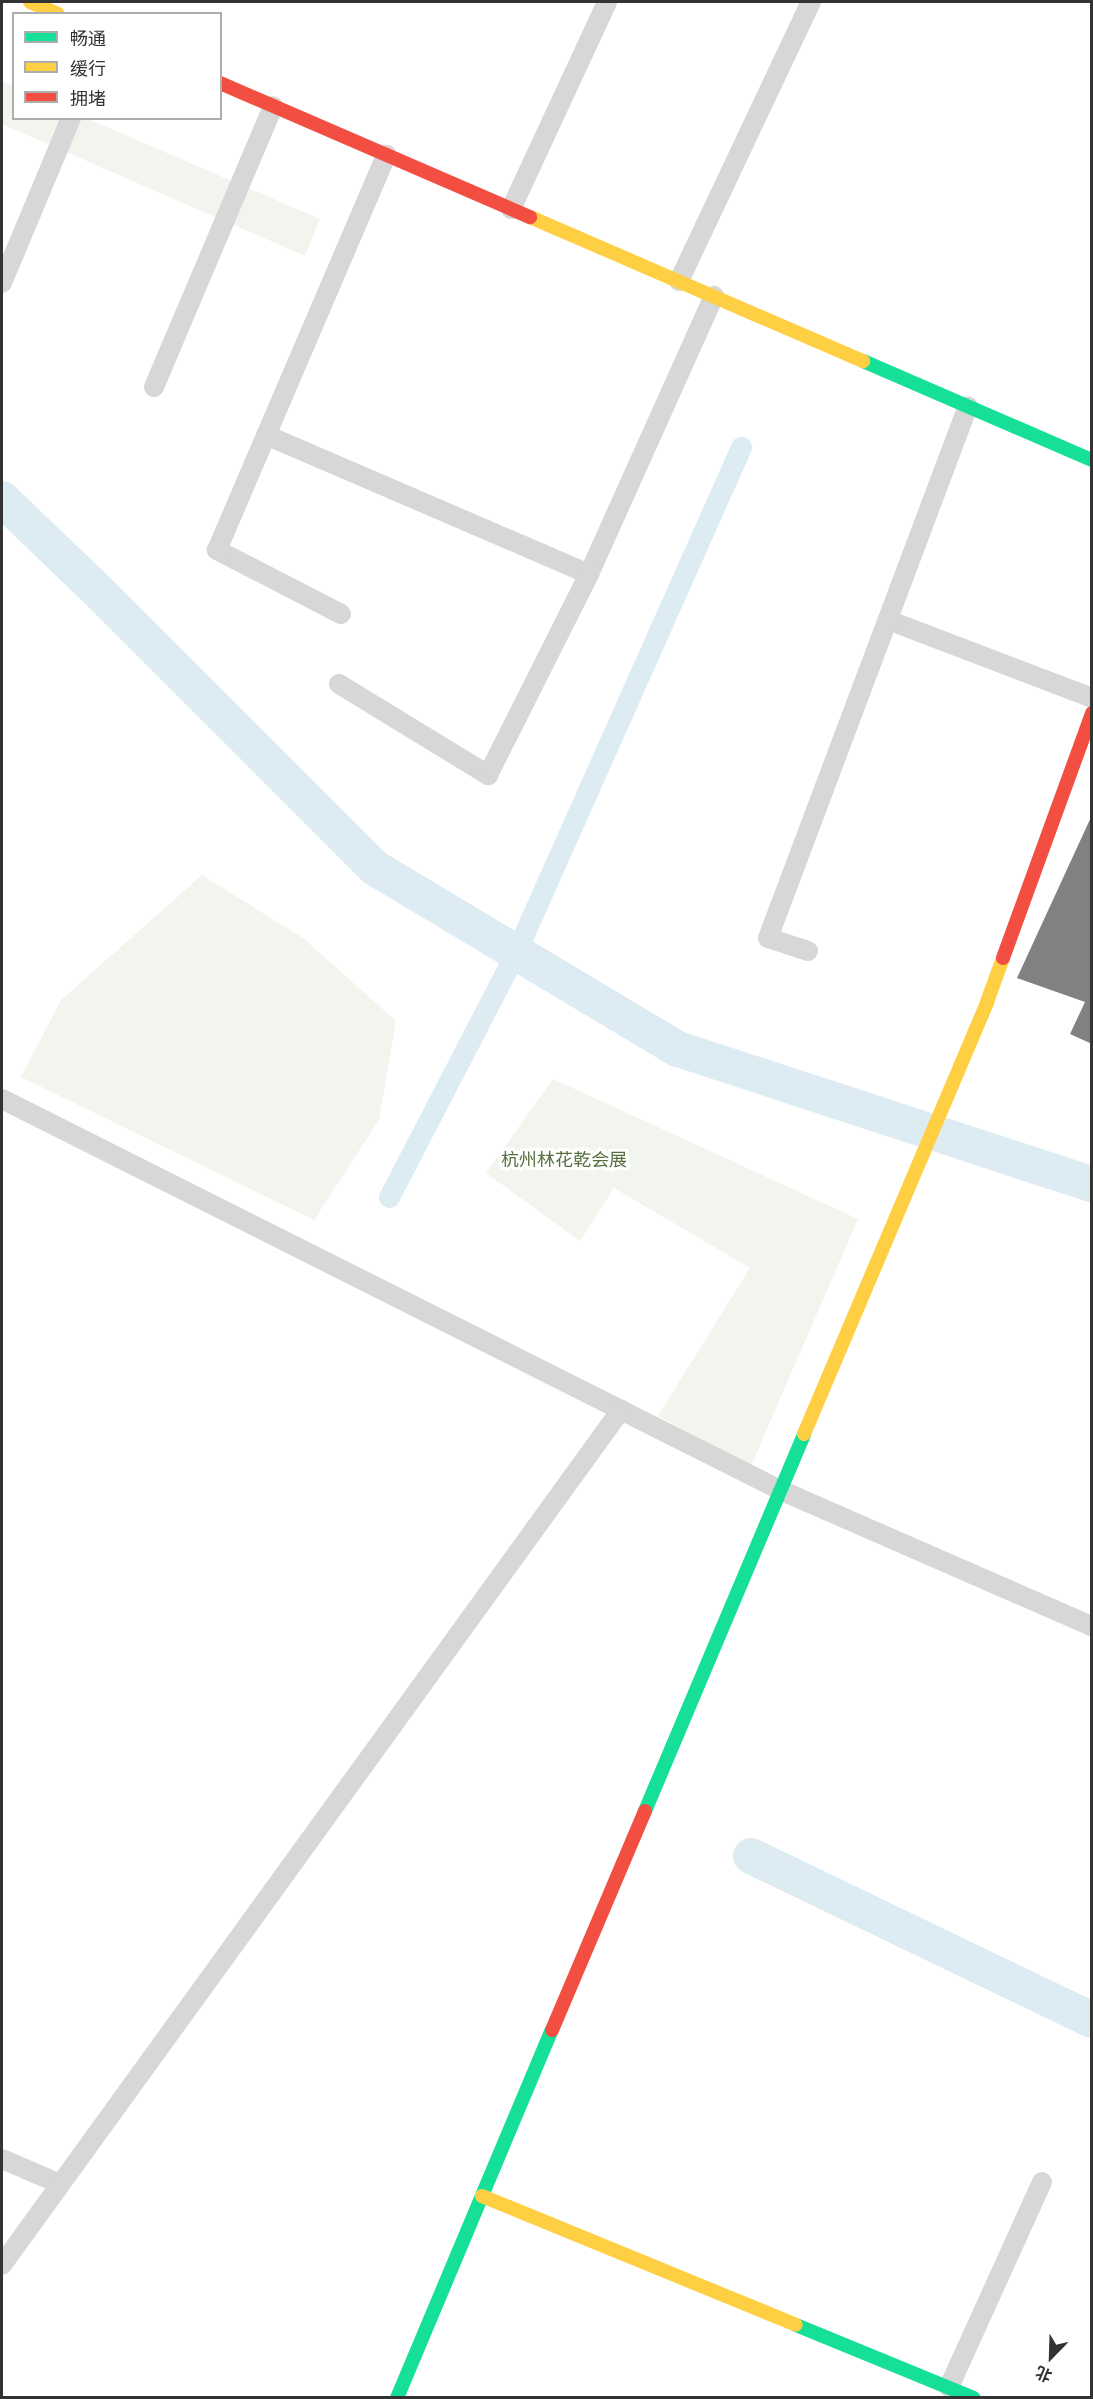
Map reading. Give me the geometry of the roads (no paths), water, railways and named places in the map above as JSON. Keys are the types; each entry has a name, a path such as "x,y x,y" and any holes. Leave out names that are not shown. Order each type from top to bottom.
{"street":[{"path":"30,2 53,12"},
{"path":"511,209 607,2"},
{"path":"679,280 811,2"},
{"path":"222,84 1092,460"},
{"path":"154,387 273,106"},
{"path":"2,283 70,120"},
{"path":"341,614 217,550 386,155"},
{"path":"339,684 488,775 589,574 714,296"},
{"path":"808,951 768,938 968,406"},
{"path":"266,435 589,574"},
{"path":"888,620 1092,698"},
{"path":"397,2397 987,1002 1092,713"},
{"path":"2,1099 780,1490 1092,1626"},
{"path":"2,2265 621,1410"},
{"path":"2,2159 60,2184"},
{"path":"950,2387 1042,2182"},
{"path":"482,2196 974,2397"}],"waterway":[{"path":"389,1197 516,952 741,447"},
{"path":"2,499 102,595 375,868 678,1049 1092,1184"},
{"path":"751,1856 1092,2020"}],"park label":[{"name":"杭州林花乾会展","path":"564,1160"}]}
